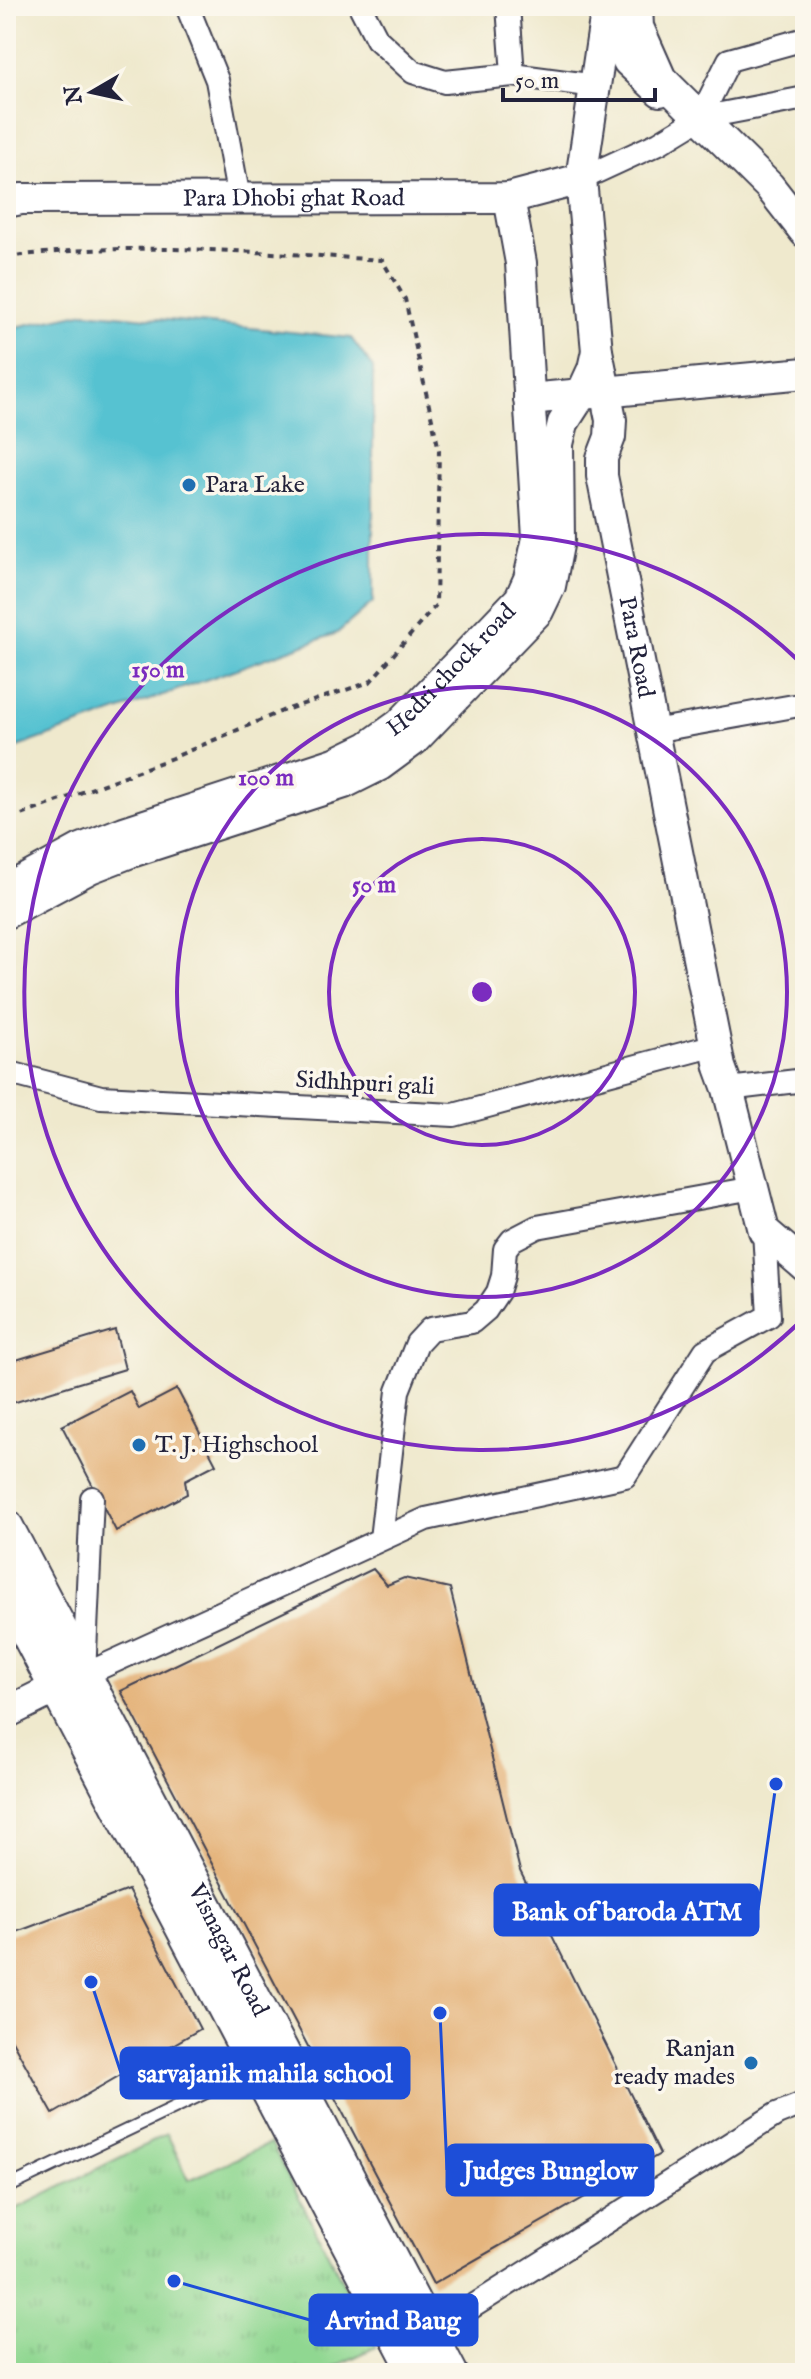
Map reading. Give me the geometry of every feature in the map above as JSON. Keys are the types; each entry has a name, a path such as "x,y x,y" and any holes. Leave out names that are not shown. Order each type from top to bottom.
{"main road":[{"name":"Visnagar Road","path":"6,1527 70,1682 417,2352 450,2373"},
{"name":"Visnagar Road","path":"6,1591 70,1682"}],"street":[{"path":"187,6 217,80 239,199"},
{"path":"360,6 377,39 413,72 445,82 513,75 596,86"},
{"path":"508,6 513,75"},
{"path":"637,6 638,27 661,79 697,120"},
{"path":"607,11 628,61 769,186 805,232"},
{"path":"581,179 607,11"},
{"path":"697,120 729,60 805,39"},
{"path":"581,179 659,143 697,120 805,98"},
{"name":"Para Dhobi ghat Road","path":"6,202 21,199 509,198 581,179"},
{"name":"Hedri chock road","path":"6,913 90,868 344,783 380,765 414,740 538,611 550,586 559,540 558,444 563,423 594,394 593,369 597,351 581,179"},
{"name":"Hedri chock road","path":"6,890 81,849 124,832 335,763 368,747 400,724 520,599 529,579 538,538 538,399 527,360 521,263 509,198"},
{"path":"538,399 805,373"},
{"name":"Para Road","path":"594,394 611,420 610,437 602,458 602,476 720,1067 753,1188 790,1247"},
{"path":"538,399 563,423 602,476"},
{"path":"653,731 805,704"},
{"name":"Sidhhpuri gali","path":"6,1072 101,1097 454,1115 716,1045"},
{"path":"728,1089 805,1080"},
{"path":"381,1539 398,1391 417,1343 430,1329 472,1322 486,1310 498,1292 505,1249 512,1240 537,1227 753,1188"},
{"path":"6,1713 426,1519 625,1476 705,1351 769,1316 790,1247"},
{"path":"70,1682 92,1498"},
{"path":"417,2352 777,2114 805,2103"}],"lane":[{"path":"6,2188 269,2062"}],"path":[{"path":"6,257 60,250 206,249 382,260 405,299 439,450 436,605 370,682 282,711 172,758 6,821"}],"green space":[{"path":"167,2134 189,2180 271,2143 376,2347 321,2373 6,2373 6,2214"}],"water":[{"name":"Para Lake","path":"86,312 351,338 373,368 373,602 337,633 6,751 6,329"}],"building":[{"path":"115,1330 125,1369 6,1405 6,1363"},
{"name":"T. J. Highschool","path":"177,1389 216,1464 185,1480 187,1494 116,1531 62,1426 130,1391 139,1409"},
{"path":"373,1569 387,1585 404,1578 450,1588 520,1871 660,2154 433,2284 121,1691"},
{"path":"128,1890 200,2029 53,2114 6,2030 6,1936"}],"place":[{"name":"Para Lake","path":"189,485"},
{"name":"T. J. Highschool","path":"139,1445"},
{"name":"Bank of baroda ATM","path":"776,1784"},
{"name":"sarvajanik mahila school","path":"91,1982"},
{"name":"Judges Bunglow","path":"440,2013"},
{"name":"Ranjan ready mades","path":"751,2063"},
{"name":"Arvind Baug","path":"174,2281"}]}
